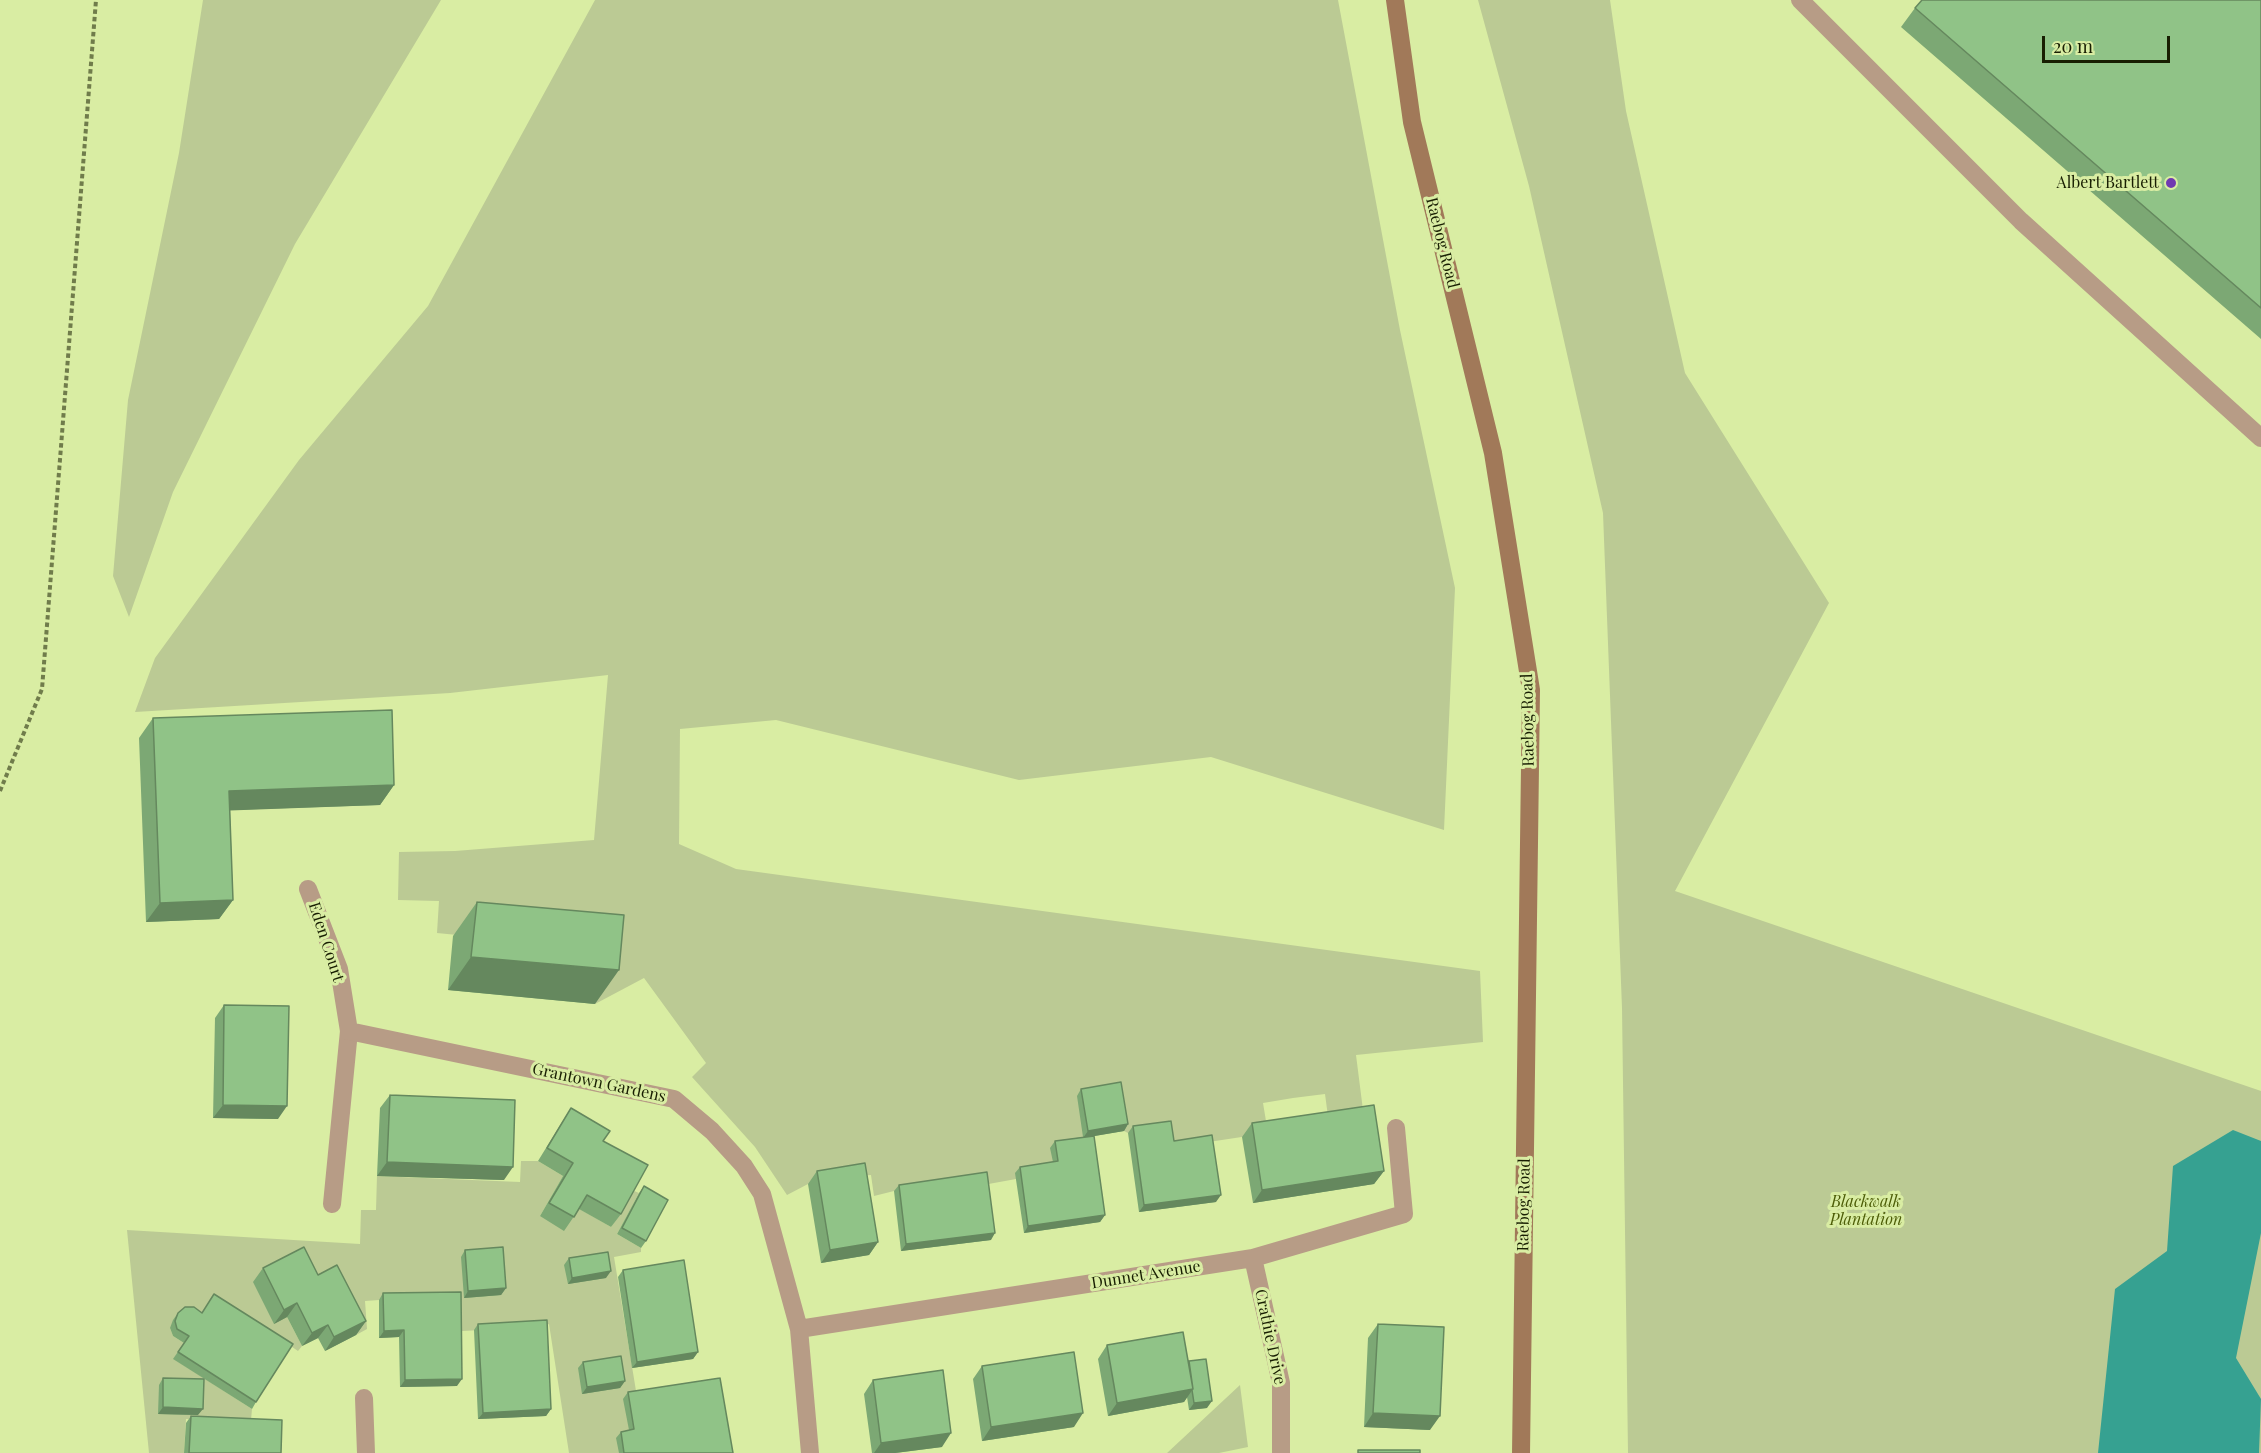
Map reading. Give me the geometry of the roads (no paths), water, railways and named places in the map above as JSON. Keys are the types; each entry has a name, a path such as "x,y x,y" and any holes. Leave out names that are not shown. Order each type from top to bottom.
{"main road":[{"name":"Raebog Road","path":"1395,0 1412,122 1493,453 1531,690 1521,1453"}],"street":[{"path":"1800,0 2021,221 2261,438"},
{"name":"Eden Court","path":"309,889 339,969 349,1031 332,1204"},
{"name":"Grantown Gardens","path":"349,1031 675,1099 712,1131 736,1157 762,1194 799,1329 810,1453"},
{"name":"Dunnet Avenue","path":"799,1329 1252,1258 1404,1214 1396,1128"},
{"name":"Crathie Drive","path":"1252,1258 1281,1383 1281,1453"},
{"path":"364,1398 366,1453"}],"water":[{"path":"2233,1130 2261,1141 2261,1233 2236,1358 2261,1399 2259,1453 2098,1453 2115,1289 2167,1251 2173,1166"}],"place":[{"name":"Albert Bartlett","path":"2171,183"}],"park label":[{"name":"Blackwalk Plantation","path":"1866,1211"}]}
